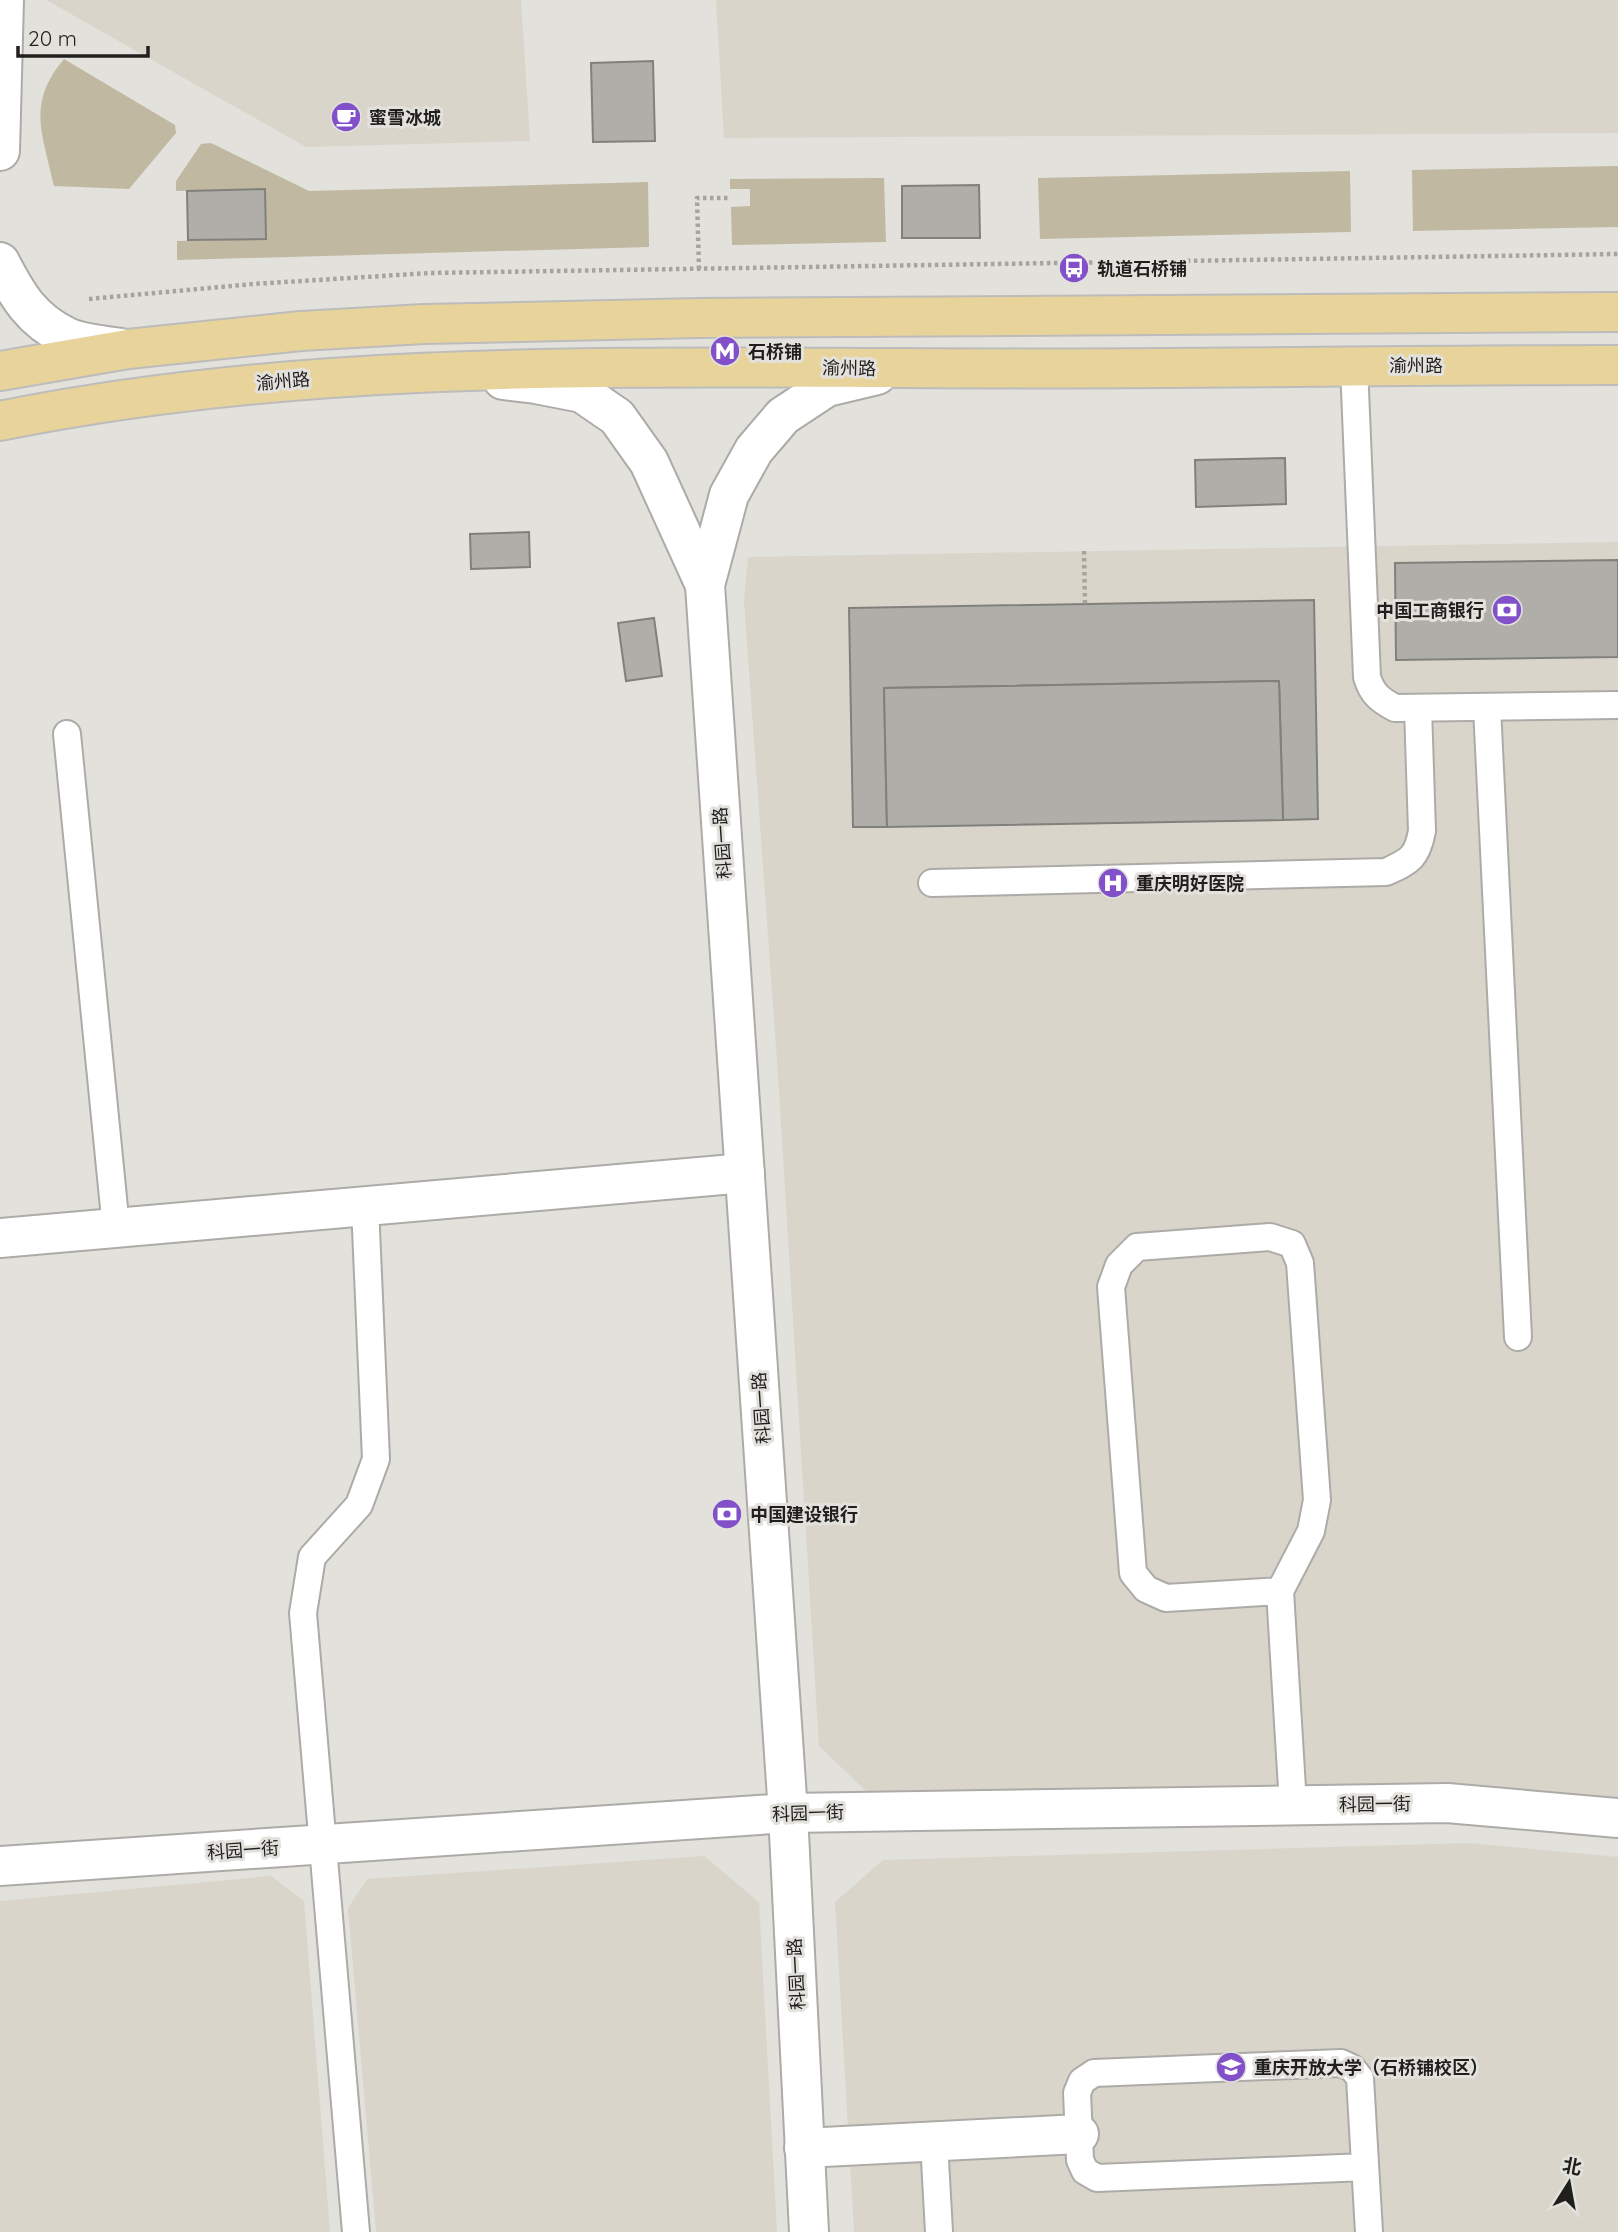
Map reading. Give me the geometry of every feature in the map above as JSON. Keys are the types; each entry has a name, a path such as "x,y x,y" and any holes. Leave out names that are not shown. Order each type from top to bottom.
{"main road":[{"path":"0,371 128,349 301,331 451,323 700,318 1618,312"},
{"name":"渝州路","path":"0,421 123,399 270,382 430,371 702,366 903,368 1618,365"}],"street":[{"path":"0,150 4,0"},
{"path":"0,261 18,297 39,320 69,338 128,349"},
{"path":"705,585 729,495 754,450 783,416 827,387 903,368"},
{"path":"430,371 536,384 582,393 617,416 649,462 705,585"},
{"name":"科园一路","path":"705,585 788,1812 809,2232"},
{"path":"0,1238 744,1173"},
{"name":"科园一街","path":"0,1866 788,1812 1447,1803 1618,1818"},
{"path":"804,2148 1079,2134"}],"lane":[{"path":"1354,366 1367,677 1371,690 1381,701 1395,708 1618,705"},
{"path":"932,883 1386,872 1406,863 1419,849 1422,831 1418,708"},
{"path":"1487,708 1518,1337"},
{"path":"67,734 116,1228"},
{"path":"356,2232 303,1613 312,1557 359,1505 376,1459 365,1206"},
{"path":"1280,1591 1166,1598 1146,1589 1133,1573 1111,1287 1119,1265 1137,1247 1270,1237 1292,1244 1300,1263 1317,1500 1311,1531 1280,1591 1293,1805"},
{"path":"1365,2167 1097,2178 1085,2171 1080,2160 1077,2093 1082,2081 1094,2073 1341,2063 1352,2068 1360,2078 1369,2232"},
{"path":"934,2142 939,2232"}],"path":[{"path":"699,269 697,198 731,198"},
{"path":"25,304 253,284 417,274 1618,254"},
{"path":"1084,551 1085,604"}],"shaded area":[{"path":"46,0 521,0 530,141 306,147"},
{"path":"716,0 1618,0 1618,133 724,138"},
{"path":"64,59 175,125 176,133 129,189 54,186 42,135 41,105 52,75"},
{"path":"211,143 309,191 648,182 649,247 177,260 177,241 265,239 264,189 176,191 176,181 201,144"},
{"path":"1618,166 1618,227 1413,231 1412,170"},
{"path":"1350,171 1351,232 1040,239 1038,178"},
{"path":"884,178 886,242 732,245 731,207 750,206 750,189 730,189 730,179"},
{"path":"1618,542 1618,1799 871,1796 819,1746 778,1075 744,602 748,557"},
{"name":"重庆开放大学（石桥铺校区）","path":"1469,1843 1618,1857 1618,2232 854,2232 835,1902 883,1860"},
{"path":"704,1856 759,1902 777,2232 376,2232 348,1908 367,1879"},
{"path":"271,1876 304,1901 330,2232 0,2232 0,1901"}],"building":[{"path":"653,61 655,141 593,142 591,63"},
{"path":"979,185 980,238 902,238 902,186"},
{"path":"265,189 266,239 188,240 187,191"},
{"path":"1285,458 1286,504 1196,507 1195,460"},
{"path":"529,532 530,567 471,569 470,534"},
{"name":"中国工商银行","path":"1618,560 1618,657 1396,660 1395,563"},
{"path":"1314,600 1318,819 1283,820 1279,681 884,688 887,827 853,827 849,608"},
{"path":"654,618 662,676 626,681 618,623"},
{"path":"1279,681 1283,820 887,827 884,688"}],"place":[{"name":"蜜雪冰城","path":"346,117"},
{"name":"轨道石桥铺","path":"1074,268"},
{"name":"石桥铺","path":"725,351"},
{"name":"中国工商银行","path":"1507,610"},
{"name":"重庆明好医院","path":"1113,883"},
{"name":"中国建设银行","path":"727,1514"},
{"name":"重庆开放大学（石桥铺校区）","path":"1231,2067"}]}
